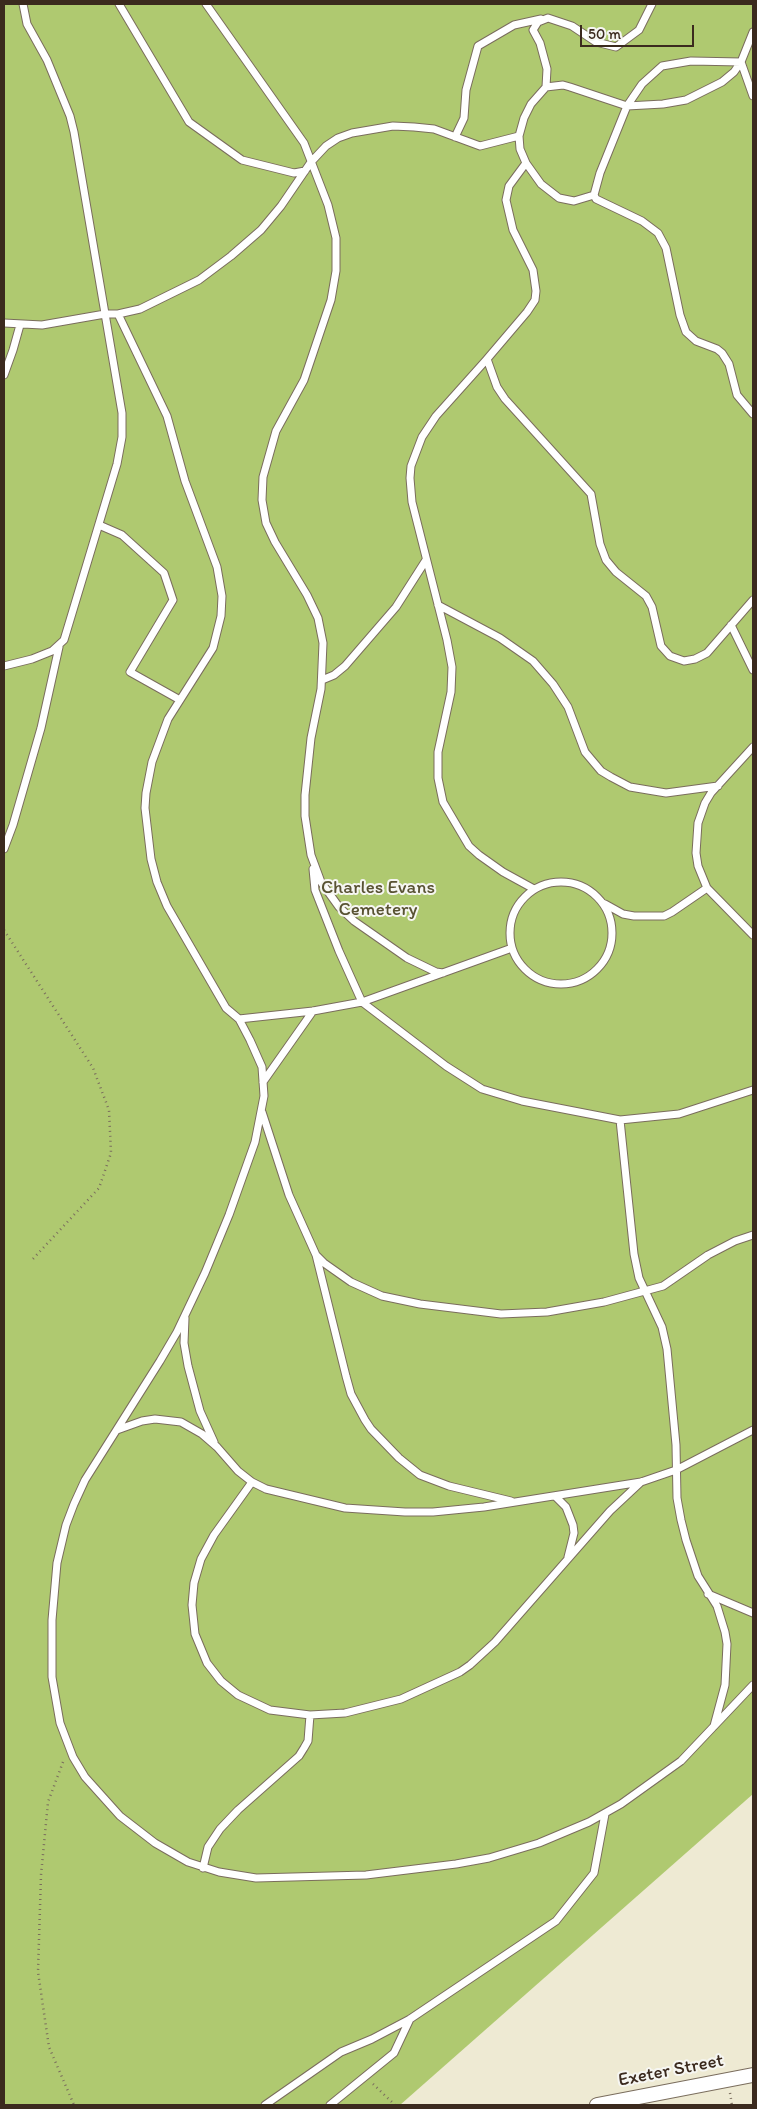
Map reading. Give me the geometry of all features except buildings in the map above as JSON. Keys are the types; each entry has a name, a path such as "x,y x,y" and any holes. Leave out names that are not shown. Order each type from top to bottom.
{"street":[{"name":"Exeter Street","path":"597,2105 753,2074"}],"lane":[{"path":"4,849 13,825 40,728 59,647 64,640 99,525 117,464 122,438 122,412 74,132 70,116 47,60 27,24 23,4"},
{"path":"119,4 189,122 242,160 294,172 305,171"},
{"path":"206,4 296,131 328,205 336,238 335,282 327,316 304,380 276,431 270,447 263,478 262,500 264,517 269,532 307,594 318,618 323,648 322,680 311,738 305,795 305,816 315,890 362,1002 446,1066 482,1090 522,1101 620,1120 679,1114 753,1090"},
{"path":"455,137 464,118 466,90 478,46 514,25 548,18 572,26 596,42 616,47 639,30 652,4"},
{"path":"548,18 538,22 533,30 540,43 547,68 546,87 531,104 524,118 519,136 520,149 526,163 541,184 559,198 574,201 594,195"},
{"path":"546,87 563,85 627,106 662,104 686,100 722,82 734,72 741,62 753,32"},
{"path":"594,195 600,173 627,106 642,84 662,66 691,60 741,62"},
{"path":"741,62 751,80 753,96"},
{"path":"4,323 42,325 105,314 118,314 140,309 199,280 246,244 266,224 311,162 326,146 338,138 362,130 393,126 434,129 480,146 519,136"},
{"path":"526,163 510,186 506,200 512,230 533,270 536,284 535,300 510,333 436,416 416,449 410,478 411,494 426,560 450,653 452,679 450,699 438,752 438,778 443,802 469,846 478,855 503,872 534,889"},
{"path":"594,195 596,199 642,221 658,233 666,248 680,315 686,332 696,341 722,353 729,364 737,395 753,414"},
{"path":"118,314 167,416 185,481 219,578 221,616 213,648 180,700 162,733 152,762 146,793 148,847 157,882 167,906 226,1008 239,1019 262,1067 262,1112 255,1142 229,1215 186,1313 160,1360 85,1480 74,1504 57,1563 52,1620 52,1677 60,1723 69,1747 85,1777 120,1816 155,1843 188,1862 203,1868 256,1878 366,1876 470,1862 511,1852 558,1836 605,1814 667,1773 713,1730 753,1685"},
{"path":"4,375 20,325"},
{"path":"487,359 497,387 505,399 591,494 600,544 606,560 616,572 646,596 652,607 661,646 670,656 684,661 695,659 707,653 753,600"},
{"path":"99,525 122,535 164,573 173,600 130,672 180,700"},
{"path":"322,680 334,675 345,666 396,607 426,560"},
{"path":"438,605 500,638 533,662 553,684 568,706 585,752 601,771 630,787 666,793 718,786"},
{"path":"731,625 753,670"},
{"path":"4,666 32,659 59,647"},
{"path":"753,747 705,803 697,832 697,859 707,888 753,936"},
{"path":"311,854 321,882 339,906 354,921 407,958 436,972 443,973"},
{"path":"605,904 612,920 613,938 611,948 597,970 582,980 564,984 546,982 533,976 520,964 512,948 509,930 512,917 520,901 534,889 550,882 568,881 592,891 605,904 623,914 634,916 664,916 707,888"},
{"path":"239,1019 313,1011 362,1002 512,948"},
{"path":"263,1082 313,1011"},
{"path":"262,1112 289,1195 316,1255 351,1394 371,1429 399,1458 420,1474 449,1486 517,1502"},
{"path":"620,1120 634,1254 639,1278 662,1327 667,1349 676,1445 677,1498 686,1540 698,1576 721,1616 727,1644 725,1685 713,1730"},
{"path":"316,1255 340,1275 363,1289 382,1296 420,1304 501,1314 547,1312 604,1302 645,1292 670,1282 715,1251 753,1235"},
{"path":"186,1313 184,1343 188,1366 200,1411 217,1447"},
{"path":"117,1430 142,1421 155,1419 173,1420 195,1429 217,1447 238,1471 252,1482 266,1489 302,1499 365,1511 433,1512 517,1502 641,1482 676,1470 753,1430"},
{"path":"252,1482 214,1535 201,1559 194,1583 192,1605 195,1634 207,1663 221,1681 238,1695 270,1710 310,1715 344,1713 384,1704 401,1699 460,1672 486,1652 610,1511 641,1482"},
{"path":"555,1496 566,1507 573,1525 573,1542 567,1560"},
{"path":"708,1594 753,1613"},
{"path":"203,1868 208,1847 220,1829 238,1810 299,1756 308,1741 310,1715"},
{"path":"265,2105 341,2052 372,2039 410,2019 556,1921 594,1873 605,1814"},
{"path":"330,2105 394,2053 410,2019"}],"path":[{"path":"4,930 93,1068 109,1110 111,1153 99,1188 31,1261"},
{"path":"69,1747 48,1802 41,1875 38,1972 49,2047 74,2105"},
{"path":"364,2077 396,2105"}],"green space":[{"name":"Charles Evans Cemetery","path":"4,4 753,4 753,1794 400,2105 4,2105"}]}
